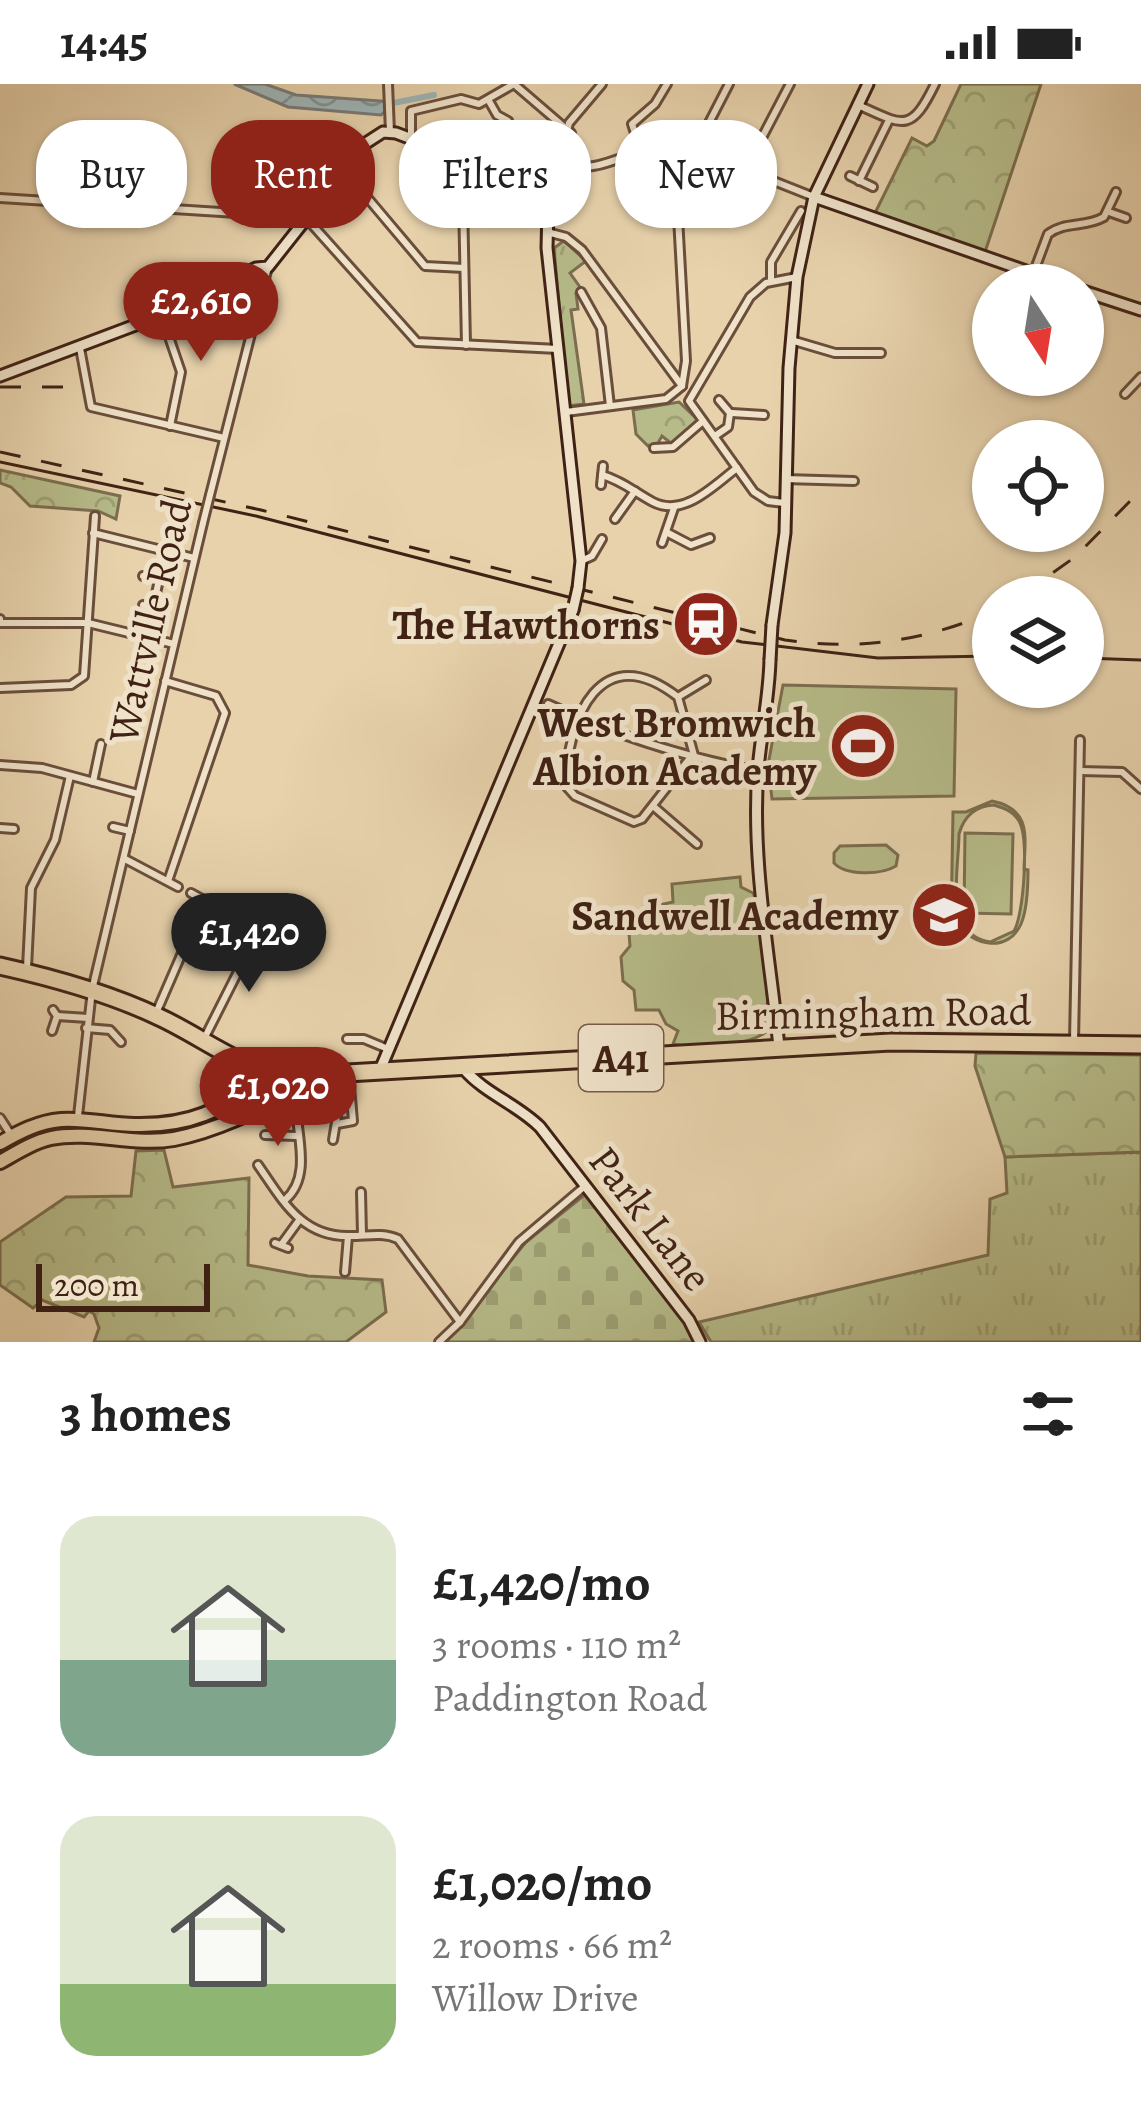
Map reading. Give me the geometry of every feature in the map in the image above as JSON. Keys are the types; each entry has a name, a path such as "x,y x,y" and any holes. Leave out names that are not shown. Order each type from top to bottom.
{"highway":[{"name":"A41","path":"0,966 92,990 155,1015 253,1069 275,1075 463,1068"},
{"name":"Birmingham Road","path":"463,1068 931,1041 1141,1046"}],"main road":[{"path":"6,1140 50,1122 159,1124 193,1118 240,1094 253,1069"},
{"path":"0,1162 43,1140 170,1140 230,1120 322,1076"},
{"path":"240,1094 247,1108 256,1109"},
{"path":"226,1103 233,1108 230,1120"},
{"path":"76,1137 77,1120"}],"street":[{"path":"388,84 390,132"},
{"path":"411,120 411,111 461,99 478,104 514,84 554,120"},
{"path":"569,120 600,88 589,84"},
{"path":"637,120 655,104 667,84"},
{"path":"710,120 729,84"},
{"path":"771,120 790,84"},
{"path":"779,1047 760,857 758,771 784,546 790,340 796,281 814,197 868,84"},
{"path":"858,105 902,123 916,119 935,84"},
{"path":"489,101 506,120"},
{"path":"859,181 889,120"},
{"path":"375,135 399,135"},
{"path":"850,176 872,188"},
{"path":"777,183 1005,264"},
{"path":"1037,264 1048,234 1063,226 1097,221 1109,212 1116,192"},
{"path":"0,197 211,212"},
{"path":"375,207 425,266 465,268"},
{"path":"771,281 771,262 801,211"},
{"path":"1109,212 1126,218"},
{"path":"0,376 154,318 256,268 268,267 300,228"},
{"path":"315,228 411,338 428,344 558,349"},
{"path":"464,228 466,344"},
{"path":"379,1073 573,610 578,588 581,561 547,228"},
{"path":"564,413 666,399 682,386 686,361 679,228"},
{"path":"547,232 566,237 582,250 682,386"},
{"name":"Wattville Road","path":"77,1120 92,990 268,267"},
{"path":"784,503 759,497 689,401 750,297 771,281 796,281"},
{"path":"1104,298 1141,309"},
{"path":"581,299 601,328 610,406"},
{"path":"154,318 167,331 181,372 170,425"},
{"path":"790,340 835,353 881,353"},
{"path":"80,348 92,407 224,438"},
{"path":"1124,394 1141,377"},
{"path":"719,400 730,413 761,415 757,425"},
{"path":"715,436 728,427 730,413"},
{"path":"664,436 658,447 673,447 703,421"},
{"path":"601,485 603,470 654,503 674,508 737,468"},
{"path":"785,479 854,482"},
{"path":"615,519 635,491"},
{"path":"662,543 674,508"},
{"path":"0,688 80,682 84,676 95,516"},
{"path":"93,533 194,558"},
{"path":"668,533 691,545 711,537"},
{"path":"581,561 592,556 602,539"},
{"path":"143,605 153,608 165,551"},
{"path":"143,576 159,580"},
{"path":"0,621 88,623 174,644"},
{"path":"621,676 647,678 678,697 693,759 642,819 628,822 569,791 566,780 578,718 594,689 621,676"},
{"path":"678,697 706,680"},
{"path":"165,681 216,696 225,712 168,881"},
{"path":"548,704 623,738 693,759 758,771"},
{"path":"1074,1044 1080,740"},
{"path":"93,782 101,744"},
{"path":"0,765 42,768 139,794"},
{"path":"1079,771 1122,772 1141,789"},
{"path":"27,972 31,888 55,840 70,776"},
{"path":"652,806 697,844"},
{"path":"113,827 130,831"},
{"path":"0,828 14,829"},
{"path":"124,859 178,887"},
{"path":"191,893 259,930 203,1040"},
{"path":"155,1015 205,900"},
{"path":"52,1031 55,1013 110,1030 122,1042"},
{"path":"347,1039 364,1039 388,1049"},
{"path":"486,1067 486,1084 492,1093"},
{"name":"Park Lane","path":"463,1068 540,1127 689,1320 700,1342"},
{"path":"335,1140 332,1131 337,1120 353,1121 350,1075"},
{"path":"285,1200 299,1183 296,1108"},
{"path":"0,1118 6,1140"},
{"path":"265,1135 298,1136"},
{"path":"258,1165 313,1231 398,1239 460,1322"},
{"path":"439,1342 460,1322 519,1242 585,1186"},
{"path":"361,1192 362,1235"},
{"path":"281,1246 300,1219"},
{"path":"348,1236 348,1266"}],"green space":[{"path":"961,84 1041,84 985,252 875,213 912,138 927,146 934,141"},
{"path":"564,241 586,261 570,273 582,290 576,293 578,309 571,310 584,404 568,406 554,248"},
{"path":"679,402 698,420 672,444 662,436 648,446 636,434 633,410"},
{"path":"0,470 120,496 116,519 98,511 30,506 0,483"},
{"name":"West Bromwich Albion Academy","path":"783,685 956,689 954,796 772,799 768,765"},
{"path":"992,801 1014,810 1023,826 1024,860 1019,821 1001,807 976,810 959,834 957,898 965,927 975,937 990,942 1014,931 1024,869 1028,870 1021,924 1015,933 999,943 981,942 959,925 951,925 953,812"},
{"path":"965,833 1013,834 1011,914 964,913"},
{"path":"886,845 898,855 896,866 890,869 855,872 834,863 840,846"},
{"path":"740,877 741,887 753,893 759,905 768,1001 762,1020 770,1029 724,1046 673,1044 678,1031 666,1024 659,1010 636,1010 634,990 623,981 621,957 630,946 628,921 653,918 659,905 673,902 672,884"},
{"path":"976,1053 1141,1055 1141,1152 1005,1157 975,1066"},
{"path":"255,1079 294,1086 249,1104 246,1095"},
{"path":"228,1109 228,1115 212,1125 176,1135 80,1134 80,1124 130,1129"},
{"path":"164,1150 173,1187 249,1178 248,1265 308,1276 382,1280 386,1312 346,1342 94,1342 99,1328 94,1314 89,1311 84,1317 42,1300 33,1308 0,1285 0,1242 66,1197 131,1196 136,1151"},
{"path":"1141,1152 1141,1342 711,1342 699,1322 988,1255 990,1199 1007,1193 1005,1157"},
{"path":"587,1193 687,1323 695,1342 445,1342 526,1242"}],"water":[{"path":"234,84 265,84 296,95 395,102 381,115 288,107"}],"waterway":[{"path":"388,104 434,95"}],"tram line":[{"path":"0,462 256,516 742,642 878,658 972,656"},
{"path":"1104,659 1141,660"}],"railway":[{"path":"0,387 64,387"},
{"path":"0,452 261,510 785,640 865,644 917,636 972,619"},
{"path":"1048,576 1075,557 1141,490"}],"place":[{"name":"The Hawthorns","path":"706,624"},
{"name":"West Bromwich Albion Academy","path":"863,746"},
{"name":"Sandwell Academy","path":"944,915"}]}
